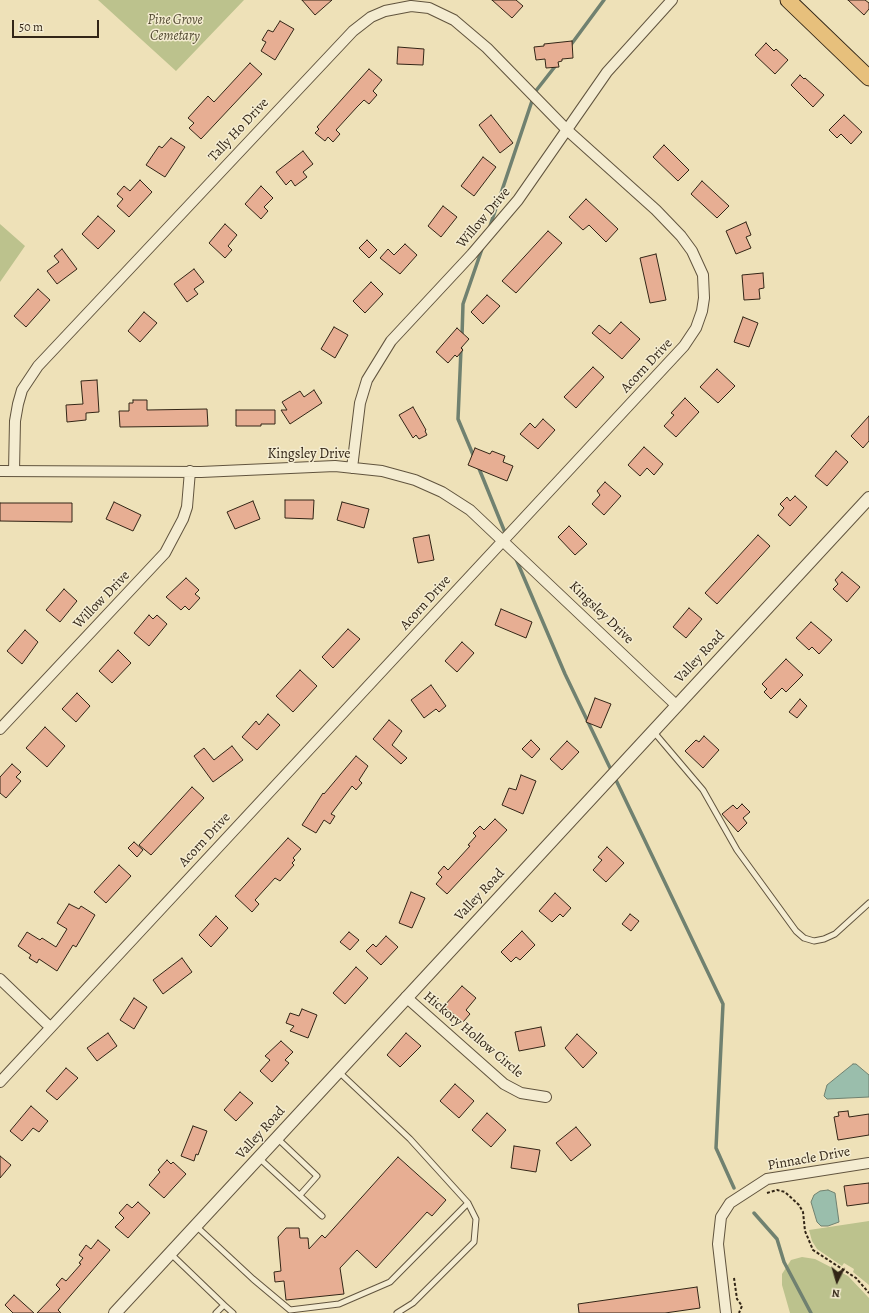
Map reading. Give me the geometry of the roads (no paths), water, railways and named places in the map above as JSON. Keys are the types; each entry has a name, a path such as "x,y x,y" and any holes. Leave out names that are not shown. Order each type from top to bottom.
{"main road":[{"path":"788,0 869,78"}],"street":[{"name":"Willow Drive","path":"352,468 360,403 373,367 391,341 472,254 518,200 612,66 672,0"},
{"name":"Tally Ho Drive","path":"14,470 15,421 18,404 25,385 38,366 347,36 361,23 371,17 398,7 411,6 429,8 454,20 487,48 567,130"},
{"name":"Acorn Drive","path":"0,1082 486,557 504,541 684,346 696,328 703,304 704,285 703,275 692,251 681,236 650,205 567,130"},
{"name":"Kingsley Drive","path":"0,471 190,472 316,466 352,468 396,475 415,480 442,492 470,510 676,705"},
{"name":"Willow Drive","path":"0,729 165,553 185,513 190,486 190,472"},
{"name":"Valley Road","path":"115,1313 652,730 869,498"},
{"path":"0,979 50,1027"},
{"name":"Hickory Hollow Circle","path":"406,997 510,1088 521,1093 546,1097"},
{"name":"Pinnacle Drive","path":"726,1313 718,1244 721,1217 730,1203 767,1179 869,1163"}],"lane":[{"path":"652,730 703,790 737,850 796,931 804,938 814,941 824,939 835,934 869,903"},
{"path":"338,1072 410,1139 468,1204 476,1219 474,1242 413,1303 397,1313"},
{"path":"277,1138 317,1176 300,1195"},
{"path":"259,1158 322,1216"},
{"path":"196,1226 253,1279 290,1310 305,1310 340,1304 390,1282 468,1204"},
{"path":"170,1254 233,1313"},
{"path":"216,1313 224,1305"}],"waterway":[{"path":"570,46 604,0"},
{"path":"489,229 535,92 557,64"},
{"path":"462,336 463,304 483,246"},
{"path":"461,349 458,419 474,457"},
{"path":"478,466 506,535"},
{"path":"516,559 565,674 612,772"},
{"path":"615,778 723,1004 716,1148 734,1188"},
{"path":"754,1213 777,1239 784,1262 811,1313"}],"park label":[{"name":"Pine Grove Cemetary","path":"175,30"}]}
